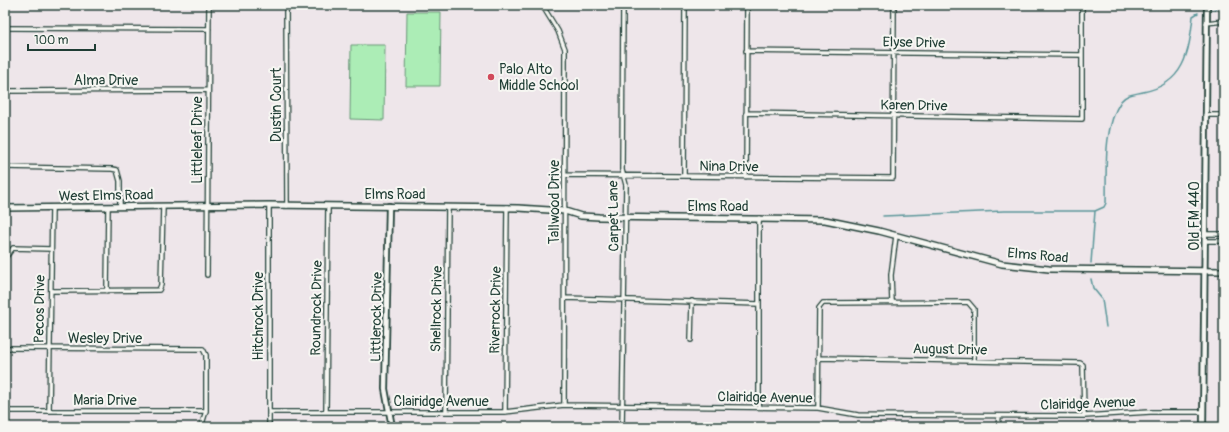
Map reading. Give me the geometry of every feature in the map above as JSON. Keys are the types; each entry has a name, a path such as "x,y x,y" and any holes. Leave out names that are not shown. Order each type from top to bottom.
{"main road":[{"name":"Elms Road","path":"208,205 507,208 565,211 581,216 625,218 759,218 825,220 896,236 947,251 1010,265 1049,269 1224,271"},
{"name":"West Elms Road","path":"5,208 208,205"}],"street":[{"name":"Littleleaf Drive","path":"207,275 209,5"},
{"name":"Dustin Court","path":"286,5 287,206"},
{"name":"Tallwood Drive","path":"543,5 558,31 565,50 564,405"},
{"name":"Carpet Lane","path":"622,427 626,185 623,176 623,5"},
{"path":"684,176 685,5"},
{"path":"746,5 746,177"},
{"path":"893,116 894,5"},
{"path":"1082,5 1082,55"},
{"name":"Old FM 440","path":"1203,427 1207,5"},
{"path":"1206,23 1224,22"},
{"path":"5,28 209,29"},
{"name":"Elyse Drive","path":"746,51 1082,55"},
{"name":"Karen Drive","path":"746,114 1082,119 1082,55"},
{"name":"Alma Drive","path":"5,91 208,90"},
{"path":"1205,115 1224,115"},
{"name":"Nina Drive","path":"565,175 893,178 893,116"},
{"path":"5,167 117,170 120,174 120,207"},
{"name":"Hitchrock Drive","path":"269,205 269,427"},
{"path":"51,291 159,290 161,285 163,206"},
{"name":"Roundrock Drive","path":"326,411 328,206"},
{"name":"Littlerock Drive","path":"389,206 386,389 388,412 392,427"},
{"path":"107,291 108,207"},
{"name":"Shellrock Drive","path":"446,412 448,207"},
{"name":"Pecos Drive","path":"49,411 52,208"},
{"name":"Riverrock Drive","path":"505,412 507,208"},
{"path":"758,407 759,218"},
{"path":"1205,234 1224,234"},
{"path":"892,302 891,275 896,236"},
{"path":"1204,241 1224,241"},
{"path":"5,258 13,248 51,248"},
{"path":"565,298 759,304"},
{"path":"690,340 692,301"},
{"path":"818,408 819,308 822,303 968,302 973,306 974,360"},
{"name":"Wesley Drive","path":"5,348 199,349 205,351 206,411"},
{"name":"August Drive","path":"818,358 974,360 1082,364 1084,416"},
{"name":"Clairidge Avenue","path":"269,412 505,412 564,405 818,408 858,415 1084,416 1150,412 1204,412"},
{"name":"Maria Drive","path":"5,411 206,411"},
{"path":"201,427 206,411"},
{"path":"998,427 999,416"}],"green space":[{"path":"407,12 441,12 440,86 406,86"},
{"path":"351,45 385,45 384,120 350,119"}],"waterway":[{"path":"1212,10 1216,9 1219,5"},
{"path":"883,216 1004,211 1095,211 1104,207 1106,203 1108,138 1115,112 1125,97 1157,88 1168,82 1176,74 1186,55 1193,16 1198,13"},
{"path":"1091,263 1095,211"},
{"path":"1091,279 1093,288 1102,299 1106,327"}],"place":[{"name":"Palo Alto Middle School","path":"491,77"}]}
